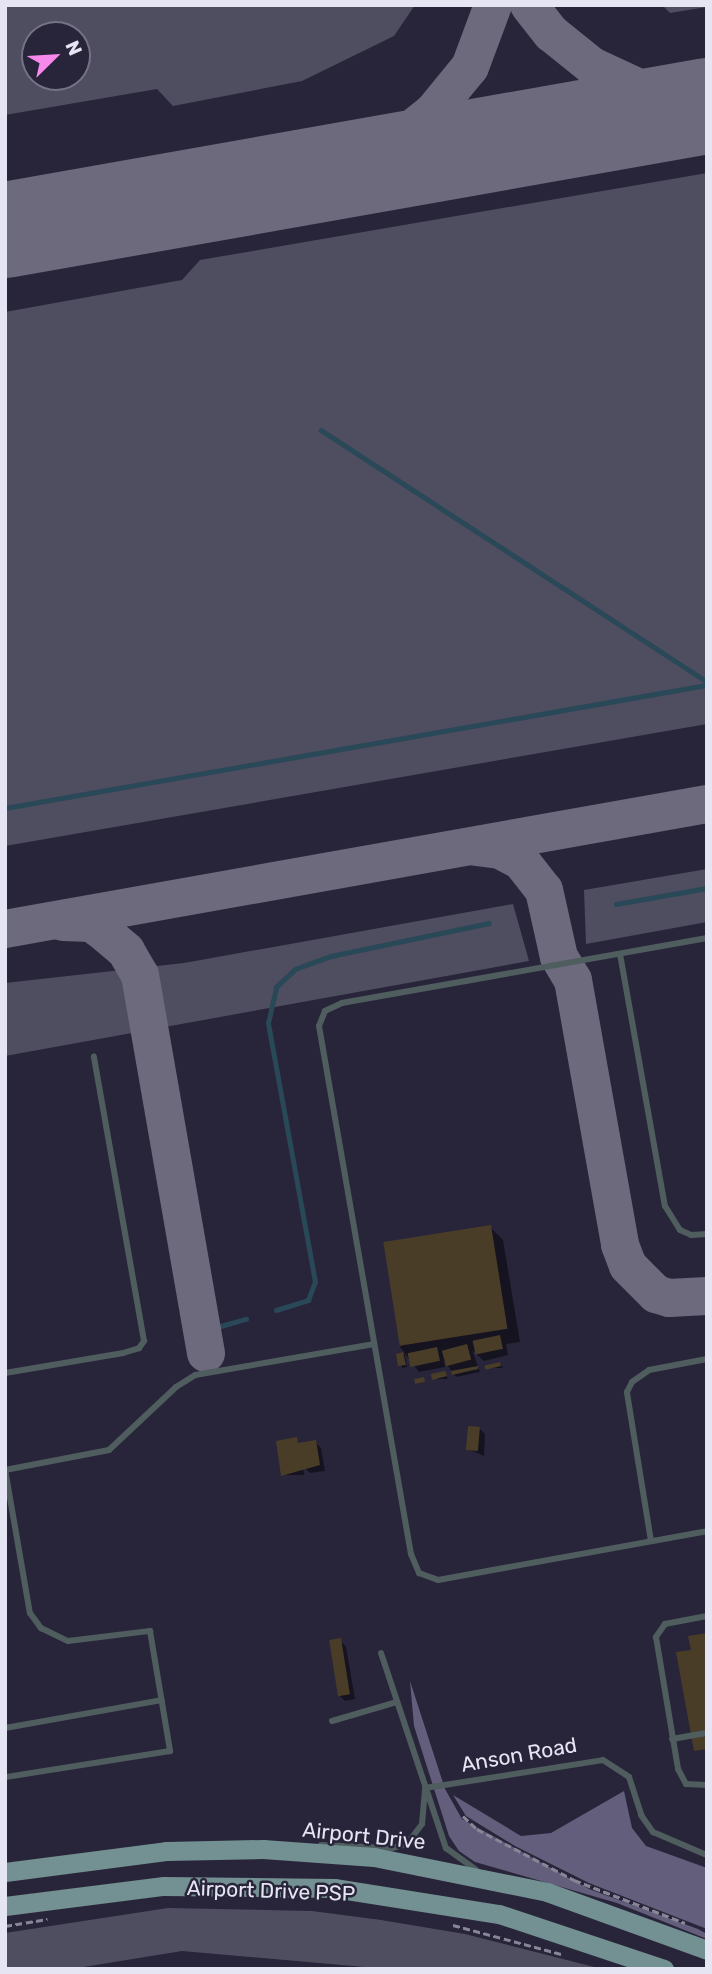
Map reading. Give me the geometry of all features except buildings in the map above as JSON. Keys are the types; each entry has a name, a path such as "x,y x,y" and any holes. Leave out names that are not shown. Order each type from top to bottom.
{"main road":[{"name":"Airport Drive","path":"5,1872 125,1854 263,1849 373,1857 493,1878 591,1905 707,1950"},
{"path":"5,1906 175,1885 334,1888 499,1914 664,1969"}],"lane":[{"path":"707,939 342,1003 321,1018 320,1037 414,1566 424,1577 438,1580 707,1531"},
{"path":"620,954 666,1206 680,1230 691,1235 707,1234"},
{"path":"5,1373 123,1353 139,1348 144,1341 94,1056"},
{"path":"5,1777 170,1751 150,1631 68,1641 41,1628 30,1613 5,1470 109,1450 176,1387 195,1375 374,1345"},
{"path":"651,1541 627,1392 632,1382 649,1370 707,1359"},
{"path":"707,1616 665,1625 656,1637 672,1739 682,1779 694,1786 707,1785"},
{"path":"381,1653 446,1848 457,1860 493,1878"},
{"path":"5,1728 162,1700"},
{"path":"332,1721 397,1702"},
{"path":"672,1739 707,1733"},
{"name":"Anson Road","path":"425,1788 603,1760 629,1777 641,1815 653,1832 704,1853"},
{"path":"263,1849 340,1843 400,1847 419,1831 425,1788"}],"path":[{"path":"463,1816 477,1829 574,1880 694,1927"},
{"path":"5,1926 56,1917"},
{"path":"440,1923 572,1957"}],"shaded area":[{"path":"5,5 415,5 394,36 302,81 173,106 157,89 5,115"},
{"path":"662,5 707,5 707,7 670,13"},
{"path":"707,173 707,724 5,846 5,312 182,280 200,260"},
{"path":"707,869 707,922 586,944 584,890"},
{"path":"513,904 529,961 5,1056 5,983 184,963"},
{"path":"410,1681 445,1789 462,1819 589,1889 698,1929 707,1934 707,1939 617,1903 475,1862 459,1851 449,1836 414,1726"},
{"path":"624,1791 632,1828 646,1846 707,1868 707,1929 589,1883 515,1846 466,1816 453,1795 521,1836 551,1833"},
{"path":"168,1908 312,1911 381,1920 465,1934 602,1969 387,1969 182,1951 71,1969 5,1969 5,1933"}],"waterway":[{"path":"321,430 707,682"},
{"path":"5,808 707,685"},
{"path":"616,904 707,888"},
{"path":"276,1310 308,1300 315,1282 268,1023 276,987 295,969 331,956 489,923"},
{"path":"221,1326 246,1319"}],"taxiway":[{"path":"315,175 393,144 433,112 470,67 493,5"},
{"path":"529,5 551,33 592,66 646,91 707,99"},
{"path":"5,929 707,804"},
{"path":"476,847 500,850 521,861 544,890 559,957 573,980 620,1245 628,1266 656,1294 669,1298 707,1296"},
{"path":"63,922 91,923 100,929 126,951 140,975 206,1353"}],"runway":[{"path":"5,230 707,106"}]}
